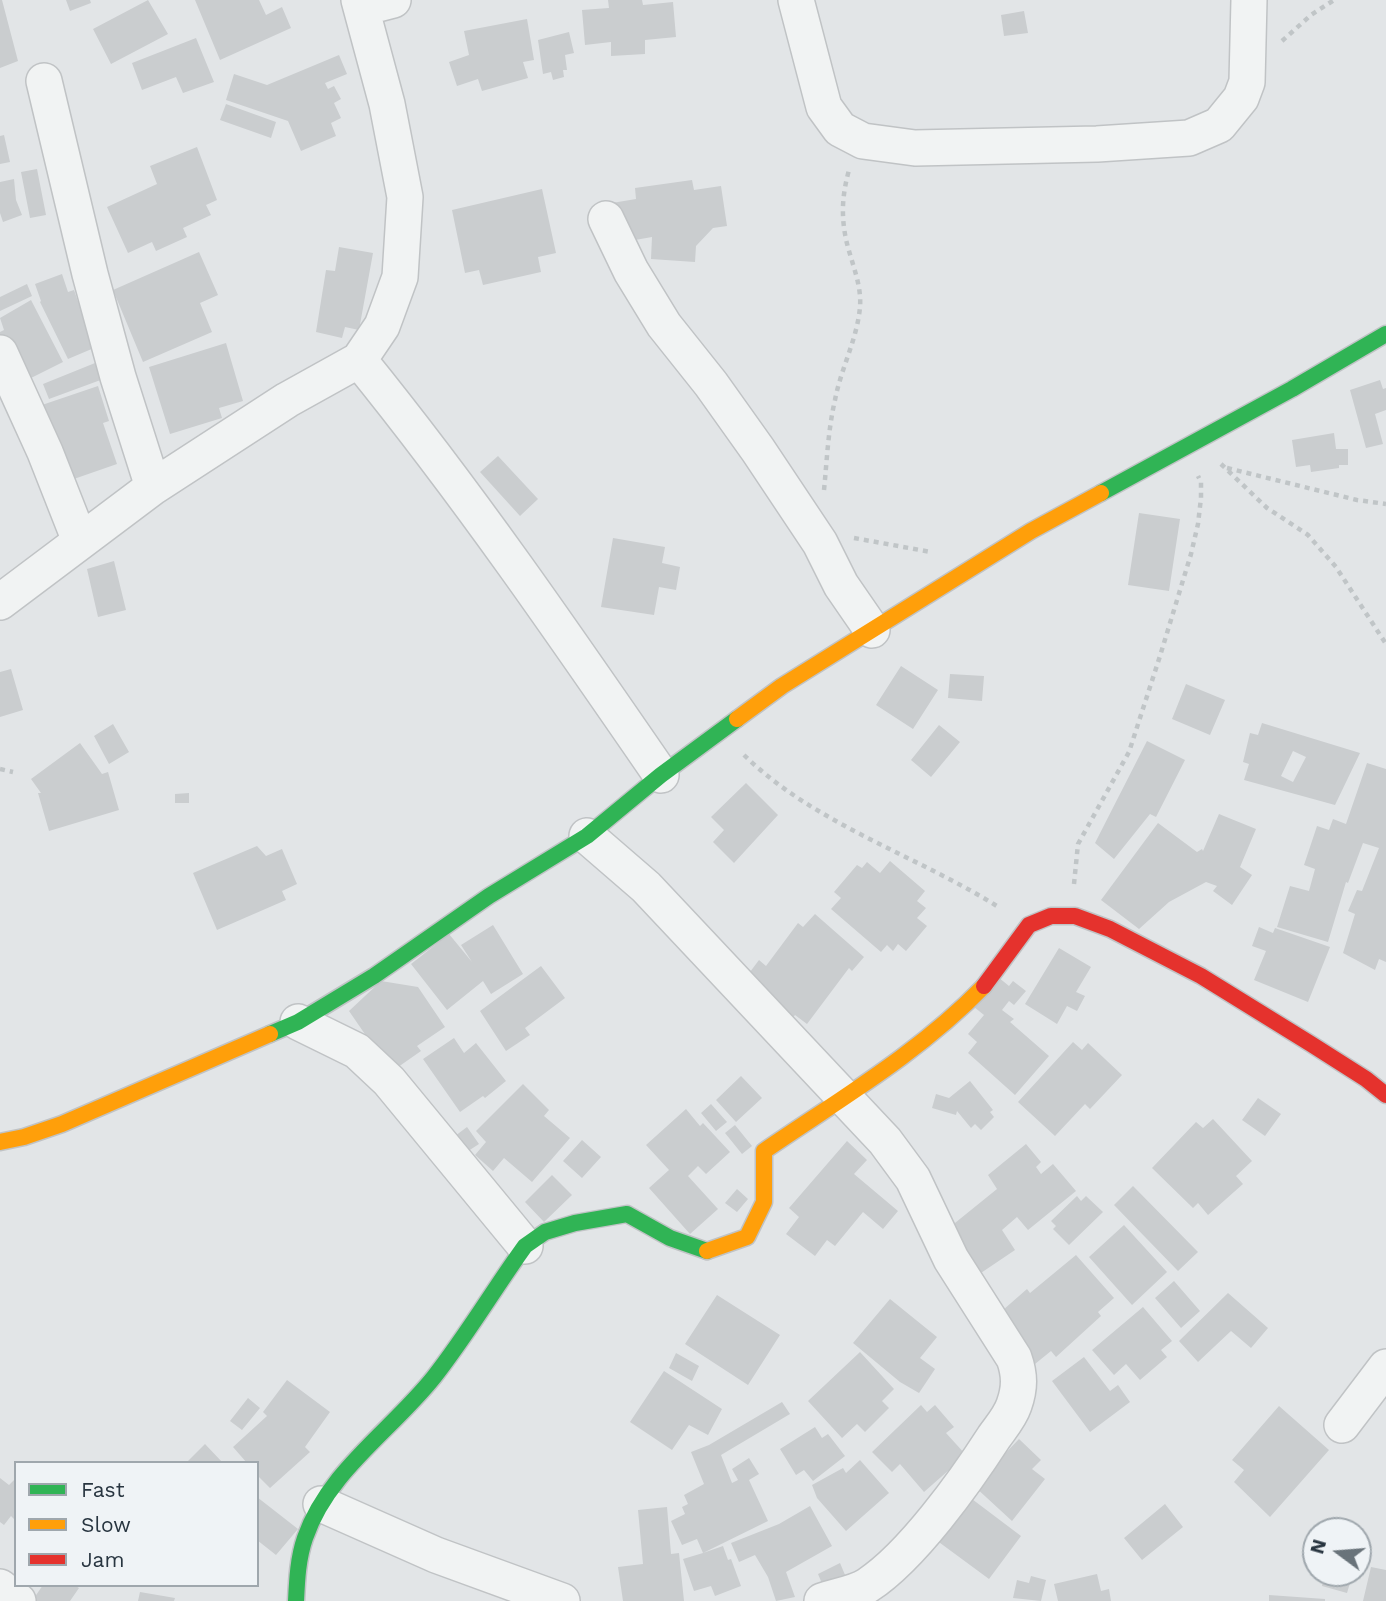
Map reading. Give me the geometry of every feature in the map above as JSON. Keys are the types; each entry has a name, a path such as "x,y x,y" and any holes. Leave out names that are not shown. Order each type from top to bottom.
{"street":[{"path":"796,0 824,107 840,129 863,141 927,148 1097,144 1189,138 1219,125 1241,99 1247,82 1249,0"},
{"path":"0,602 153,487 286,400 359,360 382,326 400,277 405,197 371,3"},
{"path":"44,81 90,274 118,377 153,487"},
{"path":"606,219 631,271 664,325 719,395 809,527 841,585 872,630"},
{"path":"0,1142 24,1137 73,1119 298,1022 374,976 489,896 587,836 661,775 782,686 1031,531 1386,334"},
{"path":"0,354 45,452 80,541"},
{"path":"359,360 421,437 551,614 661,775"},
{"path":"587,836 646,887 885,1141 913,1179 951,1259 1014,1358 1019,1372 1020,1385 1013,1408 985,1451 927,1527 893,1564 866,1586 822,1601"},
{"path":"296,1601 297,1576 305,1537 321,1504 350,1465 433,1379 525,1246 545,1232 575,1223 626,1214 670,1238 708,1252 747,1237 764,1202 764,1151 883,1073 924,1042 984,986 1029,925 1039,918 1052,915 1074,916 1115,932 1188,967 1366,1079 1386,1095"},
{"path":"298,1022 357,1051 389,1081 525,1246"},
{"path":"1342,1425 1386,1367"},
{"path":"321,1504 436,1555 562,1601"},
{"path":"0,1587 18,1601"}],"path":[{"path":"1247,82 1273,50 1311,15 1334,0"},
{"path":"824,493 829,430 835,397 855,339 860,304 845,234 842,201 849,171 863,141"},
{"path":"1200,439 1224,467 1267,508 1308,535 1336,567 1386,644"},
{"path":"1052,915 1073,890 1078,844 1129,752 1191,554 1201,498 1201,482 1179,450"},
{"path":"1224,467 1357,500 1386,503"},
{"path":"809,527 849,537 942,553"},
{"path":"724,730 768,779 817,809 988,900 1029,925"},
{"path":"0,769 13,772"}],"building":[{"path":"0,0 18,61 0,68"},
{"path":"66,0 90,0 91,3 70,11"},
{"path":"148,0 168,34 111,64 93,29"},
{"path":"195,0 259,0 266,15 282,7 291,28 220,60"},
{"path":"608,0 642,0 643,5 673,2 676,37 645,40 645,54 611,56 611,42 585,45 582,10 609,8"},
{"path":"1024,11 1028,33 1004,36 1001,15"},
{"path":"527,19 534,60 523,62 528,78 482,91 478,79 457,86 449,62 469,55 464,31"},
{"path":"569,32 574,53 565,55 567,70 563,70 564,77 553,80 551,72 543,74 538,40"},
{"path":"196,38 214,82 183,93 176,77 142,90 132,63"},
{"path":"339,55 347,74 325,83 328,89 334,86 341,99 334,103 341,118 331,123 336,136 301,151 288,121 226,100 234,74 267,85"},
{"path":"226,104 276,122 271,138 220,120"},
{"path":"4,135 10,162 0,164 0,136"},
{"path":"197,147 217,200 206,205 211,215 183,228 187,237 156,251 152,242 128,253 107,207 157,184 150,166"},
{"path":"37,169 46,215 30,218 21,172"},
{"path":"14,179 16,200 22,215 3,222 0,213 0,182"},
{"path":"692,180 694,190 721,186 727,226 713,228 696,246 695,262 651,259 652,237 618,243 612,203 636,199 635,188"},
{"path":"542,189 556,253 538,257 541,272 483,285 479,270 465,273 452,210"},
{"path":"339,247 373,253 359,330 345,327 342,338 316,332 326,270 335,271"},
{"path":"199,252 218,295 200,303 212,332 143,362 113,290"},
{"path":"62,274 68,292 74,290 94,348 68,359 40,302 35,284"},
{"path":"27,284 32,296 0,311 0,297"},
{"path":"31,300 63,362 21,383 0,342 0,332 4,330 0,318"},
{"path":"226,343 243,401 219,408 222,418 170,434 149,367"},
{"path":"100,361 106,378 49,399 43,384"},
{"path":"1380,380 1383,389 1386,388 1386,410 1375,414 1383,444 1366,448 1350,390"},
{"path":"98,386 109,421 103,423 117,464 71,480 39,406"},
{"path":"1334,433 1336,449 1348,449 1348,465 1311,472 1310,465 1296,467 1292,440"},
{"path":"498,456 538,499 520,516 480,472"},
{"path":"1139,513 1180,519 1169,591 1128,585"},
{"path":"613,538 665,547 662,563 680,567 676,590 659,587 654,615 601,607"},
{"path":"114,561 126,610 98,617 87,569"},
{"path":"901,666 938,690 913,729 876,705"},
{"path":"11,669 23,710 0,717 0,672"},
{"path":"950,674 984,676 982,701 948,698"},
{"path":"1186,684 1225,700 1210,735 1172,719"},
{"path":"1262,723 1360,753 1335,805 1244,780 1249,764 1243,762 1250,733 1258,735","holes":["1293,751 1306,757 1293,782 1281,776"]},
{"path":"113,724 129,752 109,764 94,736"},
{"path":"939,725 960,742 931,777 911,760"},
{"path":"1147,741 1185,760 1156,817 1150,814 1114,859 1095,843"},
{"path":"80,743 102,774 108,772 119,810 49,831 38,793 41,793 31,779"},
{"path":"1367,763 1386,769 1386,962 1379,959 1375,970 1343,953 1355,914 1348,911 1357,890 1362,891 1379,848 1363,843 1348,883 1346,882 1328,942 1277,927 1290,886 1309,891 1315,869 1304,865 1317,826 1329,830 1333,819 1346,824"},
{"path":"746,783 778,815 734,863 713,842 724,830 711,817"},
{"path":"189,793 189,803 175,803 175,794"},
{"path":"1219,814 1256,829 1240,867 1252,875 1232,905 1213,891 1217,886 1206,882 1169,902 1139,929 1101,900 1158,823 1197,852 1202,849 1203,851"},
{"path":"257,846 266,856 282,849 297,884 282,891 286,900 217,930 193,873"},
{"path":"890,861 925,891 917,901 926,908 917,918 927,926 906,951 898,944 893,951 887,945 881,952 831,909 841,898 834,892 857,865 862,868 867,862 880,873"},
{"path":"815,914 864,957 852,971 849,968 807,1024 795,1015 792,1019 744,980 759,960 766,966 798,923 803,927"},
{"path":"493,925 523,974 491,994 483,981 447,1010 411,964 449,934 472,962 461,945"},
{"path":"1259,927 1273,933 1275,928 1330,947 1308,1002 1254,980 1266,951 1252,946"},
{"path":"1059,948 1091,967 1076,992 1085,996 1077,1011 1067,1006 1057,1024 1025,1004"},
{"path":"541,966 565,998 525,1028 530,1035 506,1051 480,1011"},
{"path":"998,977 1009,986 1013,981 1026,991 1014,1005 1009,1001 1002,1010 1014,1019 1010,1022 1049,1056 1015,1095 968,1053 977,1042 968,1034 984,1015 974,1007"},
{"path":"381,981 418,987 445,1027 417,1046 421,1051 391,1072 349,1011"},
{"path":"454,1038 464,1053 476,1043 506,1081 485,1098 483,1096 460,1112 423,1059"},
{"path":"1073,1042 1082,1050 1088,1043 1122,1075 1090,1109 1085,1104 1055,1136 1018,1102"},
{"path":"741,1076 762,1098 736,1122 716,1100"},
{"path":"970,1081 993,1110 990,1112 994,1117 981,1130 975,1124 971,1128 957,1111 956,1115 932,1108 936,1094 949,1098"},
{"path":"523,1084 549,1110 544,1116 570,1138 532,1182 504,1158 493,1171 475,1155 486,1142 476,1131"},
{"path":"1258,1098 1281,1114 1265,1136 1242,1120"},
{"path":"711,1104 727,1122 716,1131 701,1113"},
{"path":"686,1109 700,1126 703,1123 730,1152 706,1174 698,1166 688,1176 718,1209 690,1234 649,1188 669,1170 646,1145"},
{"path":"1213,1119 1252,1161 1236,1176 1243,1184 1208,1215 1198,1203 1193,1208 1152,1168 1196,1122 1203,1128"},
{"path":"735,1125 752,1146 742,1154 725,1133"},
{"path":"467,1127 479,1144 462,1155 451,1139"},
{"path":"582,1140 601,1157 582,1178 563,1161"},
{"path":"847,1141 867,1160 854,1174 898,1211 883,1229 863,1212 835,1246 827,1240 815,1256 786,1234 799,1217 789,1208"},
{"path":"1026,1144 1041,1162 1036,1167 1041,1174 1053,1164 1076,1191 1028,1230 1017,1217 1002,1230 1015,1250 972,1279 955,1253 965,1247 950,1227 997,1189 988,1175"},
{"path":"552,1175 572,1195 544,1222 525,1202"},
{"path":"1133,1186 1198,1252 1178,1271 1114,1205"},
{"path":"737,1189 748,1199 737,1212 725,1203"},
{"path":"1077,1196 1081,1201 1086,1196 1103,1212 1069,1245 1053,1229 1056,1226 1051,1221"},
{"path":"1124,1225 1167,1272 1132,1305 1089,1257"},
{"path":"1076,1255 1114,1298 1098,1312 1101,1316 1056,1357 1051,1351 1035,1364 995,1317 1027,1289 1030,1293"},
{"path":"1174,1281 1200,1311 1181,1328 1155,1298"},
{"path":"1228,1293 1268,1328 1251,1348 1231,1331 1198,1362 1179,1341"},
{"path":"717,1295 780,1335 748,1385 685,1344"},
{"path":"890,1299 937,1337 920,1358 935,1369 919,1393 900,1382 853,1343"},
{"path":"1143,1307 1172,1341 1161,1350 1167,1357 1140,1380 1126,1364 1114,1375 1092,1350"},
{"path":"860,1352 894,1389 882,1401 889,1408 865,1432 857,1424 842,1438 808,1401"},
{"path":"676,1353 699,1366 692,1381 669,1368"},
{"path":"1084,1357 1110,1391 1118,1385 1130,1402 1090,1432 1052,1381"},
{"path":"664,1371 722,1409 708,1435 689,1425 672,1450 630,1422"},
{"path":"287,1380 330,1412 305,1447 310,1452 270,1488 259,1477 259,1461 245,1461 233,1447 267,1416 263,1412"},
{"path":"248,1398 260,1408 242,1430 230,1421"},
{"path":"782,1402 790,1414 721,1455 732,1483 738,1480 732,1469 749,1458 759,1474 749,1480 768,1521 703,1553 697,1539 682,1545 671,1521 685,1514 682,1507 688,1504 684,1495 704,1484 691,1452 709,1445"},
{"path":"921,1405 927,1412 935,1405 954,1427 946,1433 966,1455 924,1492 900,1464 892,1472 872,1452"},
{"path":"1279,1406 1329,1450 1270,1517 1234,1482 1244,1470 1232,1460"},
{"path":"815,1427 822,1438 828,1434 845,1456 813,1481 804,1470 796,1475 780,1449"},
{"path":"1019,1439 1041,1460 1032,1469 1045,1479 1012,1521 974,1486"},
{"path":"205,1444 221,1461 188,1461"},
{"path":"860,1460 889,1493 846,1531 817,1498 812,1485 843,1468 846,1473"},
{"path":"0,1478 9,1485 14,1480 14,1519 11,1516 4,1525 0,1522"},
{"path":"964,1493 1021,1536 989,1579 932,1537"},
{"path":"259,1499 298,1529 276,1555 259,1542"},
{"path":"1165,1504 1183,1527 1142,1560 1124,1538"},
{"path":"810,1506 832,1546 786,1572 795,1597 776,1601 768,1577 755,1555 739,1562 731,1543 779,1524"},
{"path":"667,1507 671,1554 679,1553 684,1601 623,1601 618,1567 643,1564 638,1510"},
{"path":"723,1546 741,1586 715,1596 711,1586 694,1591 683,1559"},
{"path":"840,1563 848,1582 826,1593 818,1574"},
{"path":"1372,1567 1386,1570 1386,1601 1363,1601 1366,1587 1372,1587"},
{"path":"1097,1574 1101,1591 1109,1589 1111,1601 1058,1601 1054,1584"},
{"path":"1031,1576 1046,1580 1041,1601 1013,1598 1017,1580 1029,1583"},
{"path":"42,1587 79,1588 70,1601 32,1601"},
{"path":"1326,1587 1349,1587 1347,1593"},
{"path":"140,1592 175,1598 174,1601 138,1601"},
{"path":"1269,1595 1325,1599 1325,1601 1269,1601"}],"traffic: fast":[{"path":"1101,493 1292,389 1386,334"},
{"path":"270,1034 298,1022 374,976 489,896 587,836 661,775 737,719"},
{"path":"296,1601 298,1569 305,1538 315,1514 329,1492 434,1377 525,1246 545,1232 575,1223 627,1214 670,1238 707,1251"}],"traffic: slow":[{"path":"737,719 782,686 1031,531 1101,493"},
{"path":"707,1251 747,1237 764,1202 764,1151 906,1054 984,986"},
{"path":"0,1142 62,1124 270,1034"}],"traffic: jam":[{"path":"984,986 1029,925 1051,916 1075,916 1110,929 1201,976 1366,1079 1386,1095"}]}
